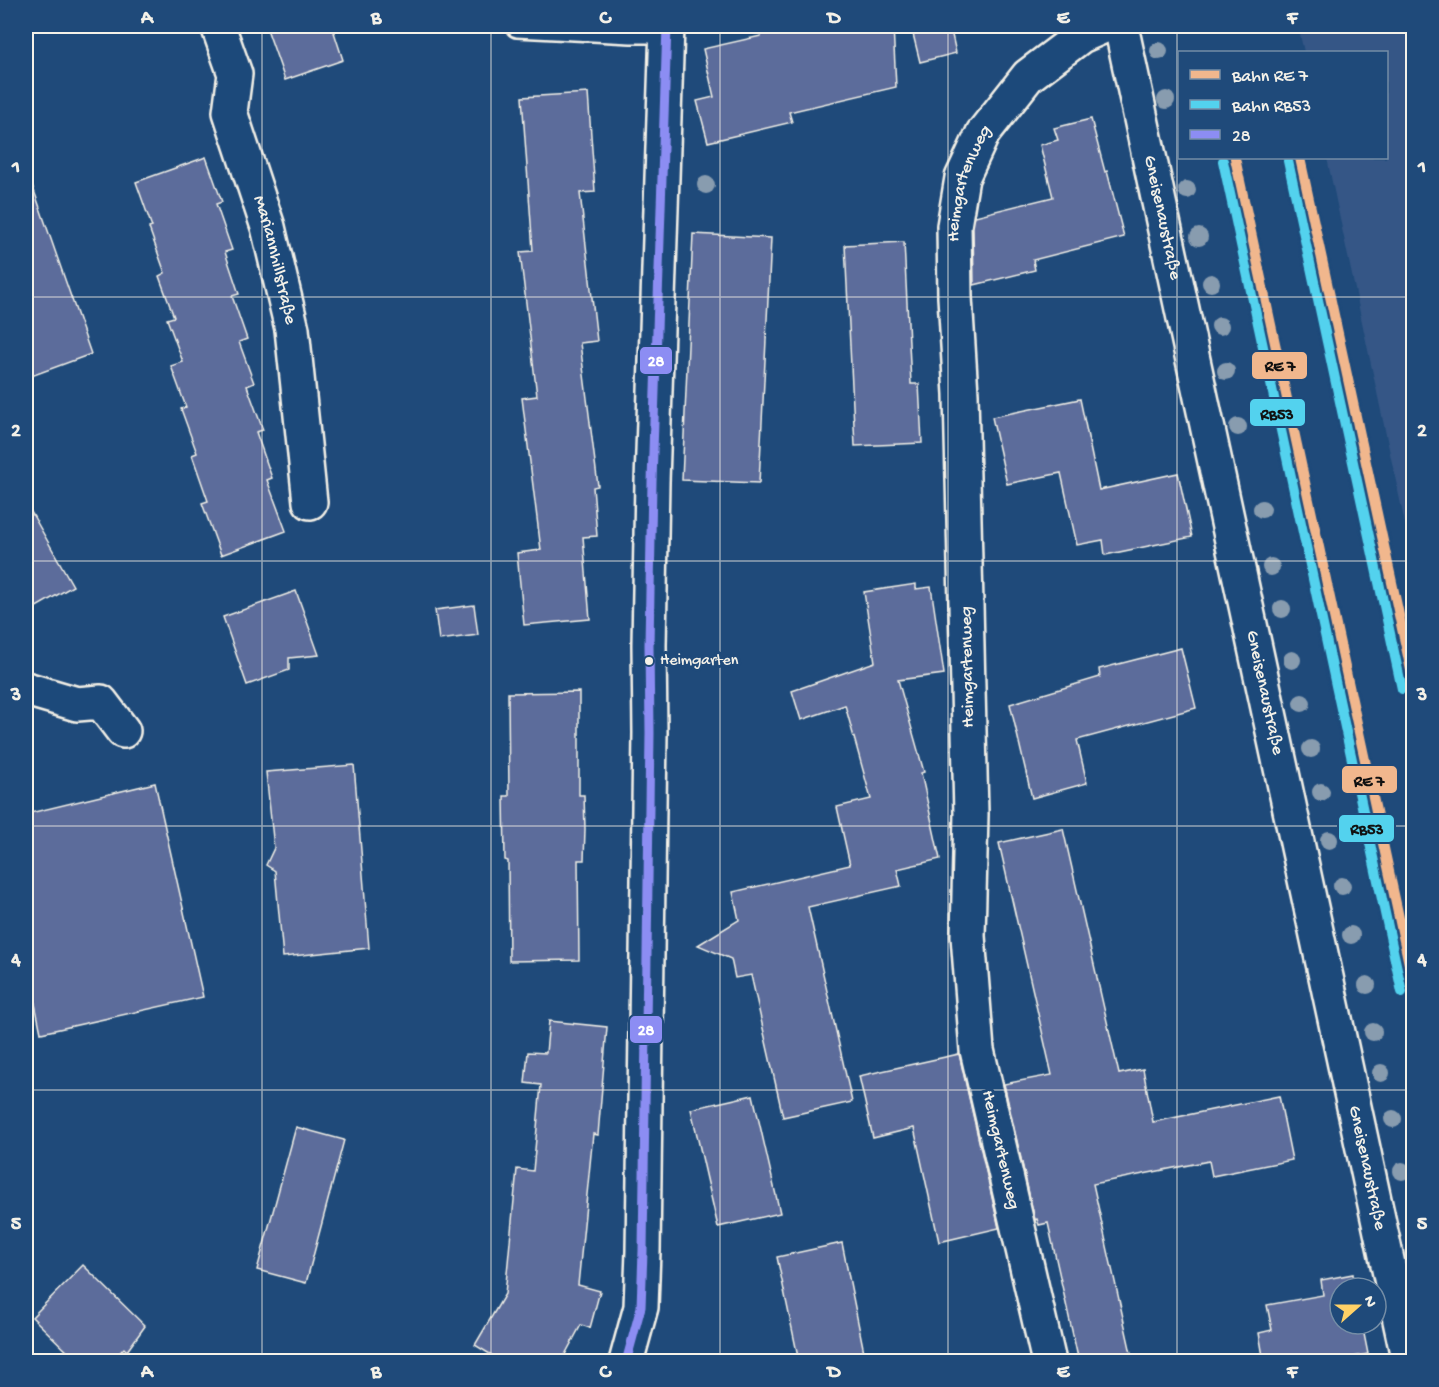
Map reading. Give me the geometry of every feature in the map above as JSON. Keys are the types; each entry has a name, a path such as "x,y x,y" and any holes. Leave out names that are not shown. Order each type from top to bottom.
{"street":[{"name":"Mariannhillstraße","path":"218,26 235,74 230,112 268,227 292,328 310,502"},
{"name":"Heimgartenweg","path":"1050,1362 977,1050 968,936 971,814 960,394 954,297 954,226 962,178 983,132 1028,76 1081,36 1104,26"},
{"name":"Gneisenaustraße","path":"1121,26 1409,1362"},
{"path":"626,1362 641,1307 644,1251 650,733 649,633 667,29"},
{"path":"26,689 77,704 101,702 123,731"}],"lane":[{"path":"517,26 631,32 667,29"}],"shaded area":[{"path":"1298,26 1413,26 1413,561 1327,159 1388,159 1388,51 1304,51"}],"building":[{"path":"266,26 332,26 343,60 285,80"},
{"path":"758,26 893,26 896,87 789,112 792,122 708,142 697,101 714,97 703,49 761,36"},
{"path":"911,26 950,26 956,53 920,62"},
{"path":"588,93 595,192 580,193 597,341 580,343 598,486 593,487 597,536 583,537 590,619 524,625 517,553 541,550 522,398 537,396 520,252 533,251 522,97"},
{"path":"1091,119 1124,237 1033,260 1035,270 974,285 973,227 975,216 1053,197 1040,145 1058,140 1054,128"},
{"path":"206,157 222,202 216,204 232,250 225,252 239,294 232,296 247,339 239,342 254,383 247,386 263,430 256,432 272,478 267,480 286,531 221,555 202,503 208,501 192,455 197,453 181,409 186,407 171,366 183,362 167,319 174,317 159,276 165,273 136,182"},
{"path":"31,182 91,354 26,378 26,183"},
{"path":"693,234 771,238 759,483 682,480"},
{"path":"904,242 911,384 919,384 922,443 855,446 845,245"},
{"path":"1080,399 1099,490 1178,473 1192,537 1105,555 1103,540 1077,545 1061,473 1007,484 992,417"},
{"path":"26,503 73,586 26,613"},
{"path":"916,584 916,589 931,587 944,674 898,680 924,772 921,773 940,859 897,869 901,886 808,907 852,1102 783,1117 751,975 735,978 731,959 698,945 739,920 733,892 850,865 837,807 871,799 845,705 801,720 792,691 875,662 864,592"},
{"path":"296,591 319,655 289,658 289,670 247,685 223,617"},
{"path":"474,605 478,635 439,640 435,610"},
{"path":"1181,648 1196,708 1077,740 1087,783 1032,798 1010,704 1100,677 1099,669"},
{"path":"579,692 579,795 584,795 585,829 584,860 578,860 579,960 509,961 508,861 505,860 504,796 509,796 508,693"},
{"path":"354,765 369,948 283,957 275,871 266,865 274,848 266,772"},
{"path":"155,783 203,997 41,1033 26,960 26,814"},
{"path":"1063,829 1119,1074 1143,1069 1153,1122 1279,1096 1292,1160 1212,1176 1209,1161 1093,1184 1133,1362 1079,1362 1048,1223 1039,1225 1037,1219 1035,1220 1004,1084 1052,1075 999,843"},
{"path":"549,1021 607,1027 598,1135 593,1134 578,1285 600,1291 590,1328 581,1325 561,1362 503,1362 475,1345 505,1294 517,1169 533,1171 541,1085 525,1083 528,1052 546,1053"},
{"path":"959,1054 999,1228 939,1242 914,1128 873,1138 859,1076"},
{"path":"753,1095 780,1213 718,1227 691,1109"},
{"path":"296,1127 344,1140 306,1283 257,1270"},
{"path":"842,1243 866,1362 799,1362 777,1257"},
{"path":"83,1265 145,1326 127,1351 124,1348 111,1362 78,1362 32,1317"},
{"path":"1328,1279 1328,1336 1364,1336 1368,1354 1328,1362 1264,1362 1259,1333 1272,1330 1267,1305 1323,1295 1321,1280"}],"transit line":[{"name":"28","path":"626,1362 641,1307 643,1251 652,482 667,26"},
{"path":"1235,159 1414,987"},
{"path":"1300,159 1414,684"}],"rail line":[{"name":"RB53","path":"1223,161 1402,992"},
{"name":"RB53","path":"1288,161 1402,689"}],"place":[{"name":"Heimgarten","path":"649,661"}]}
